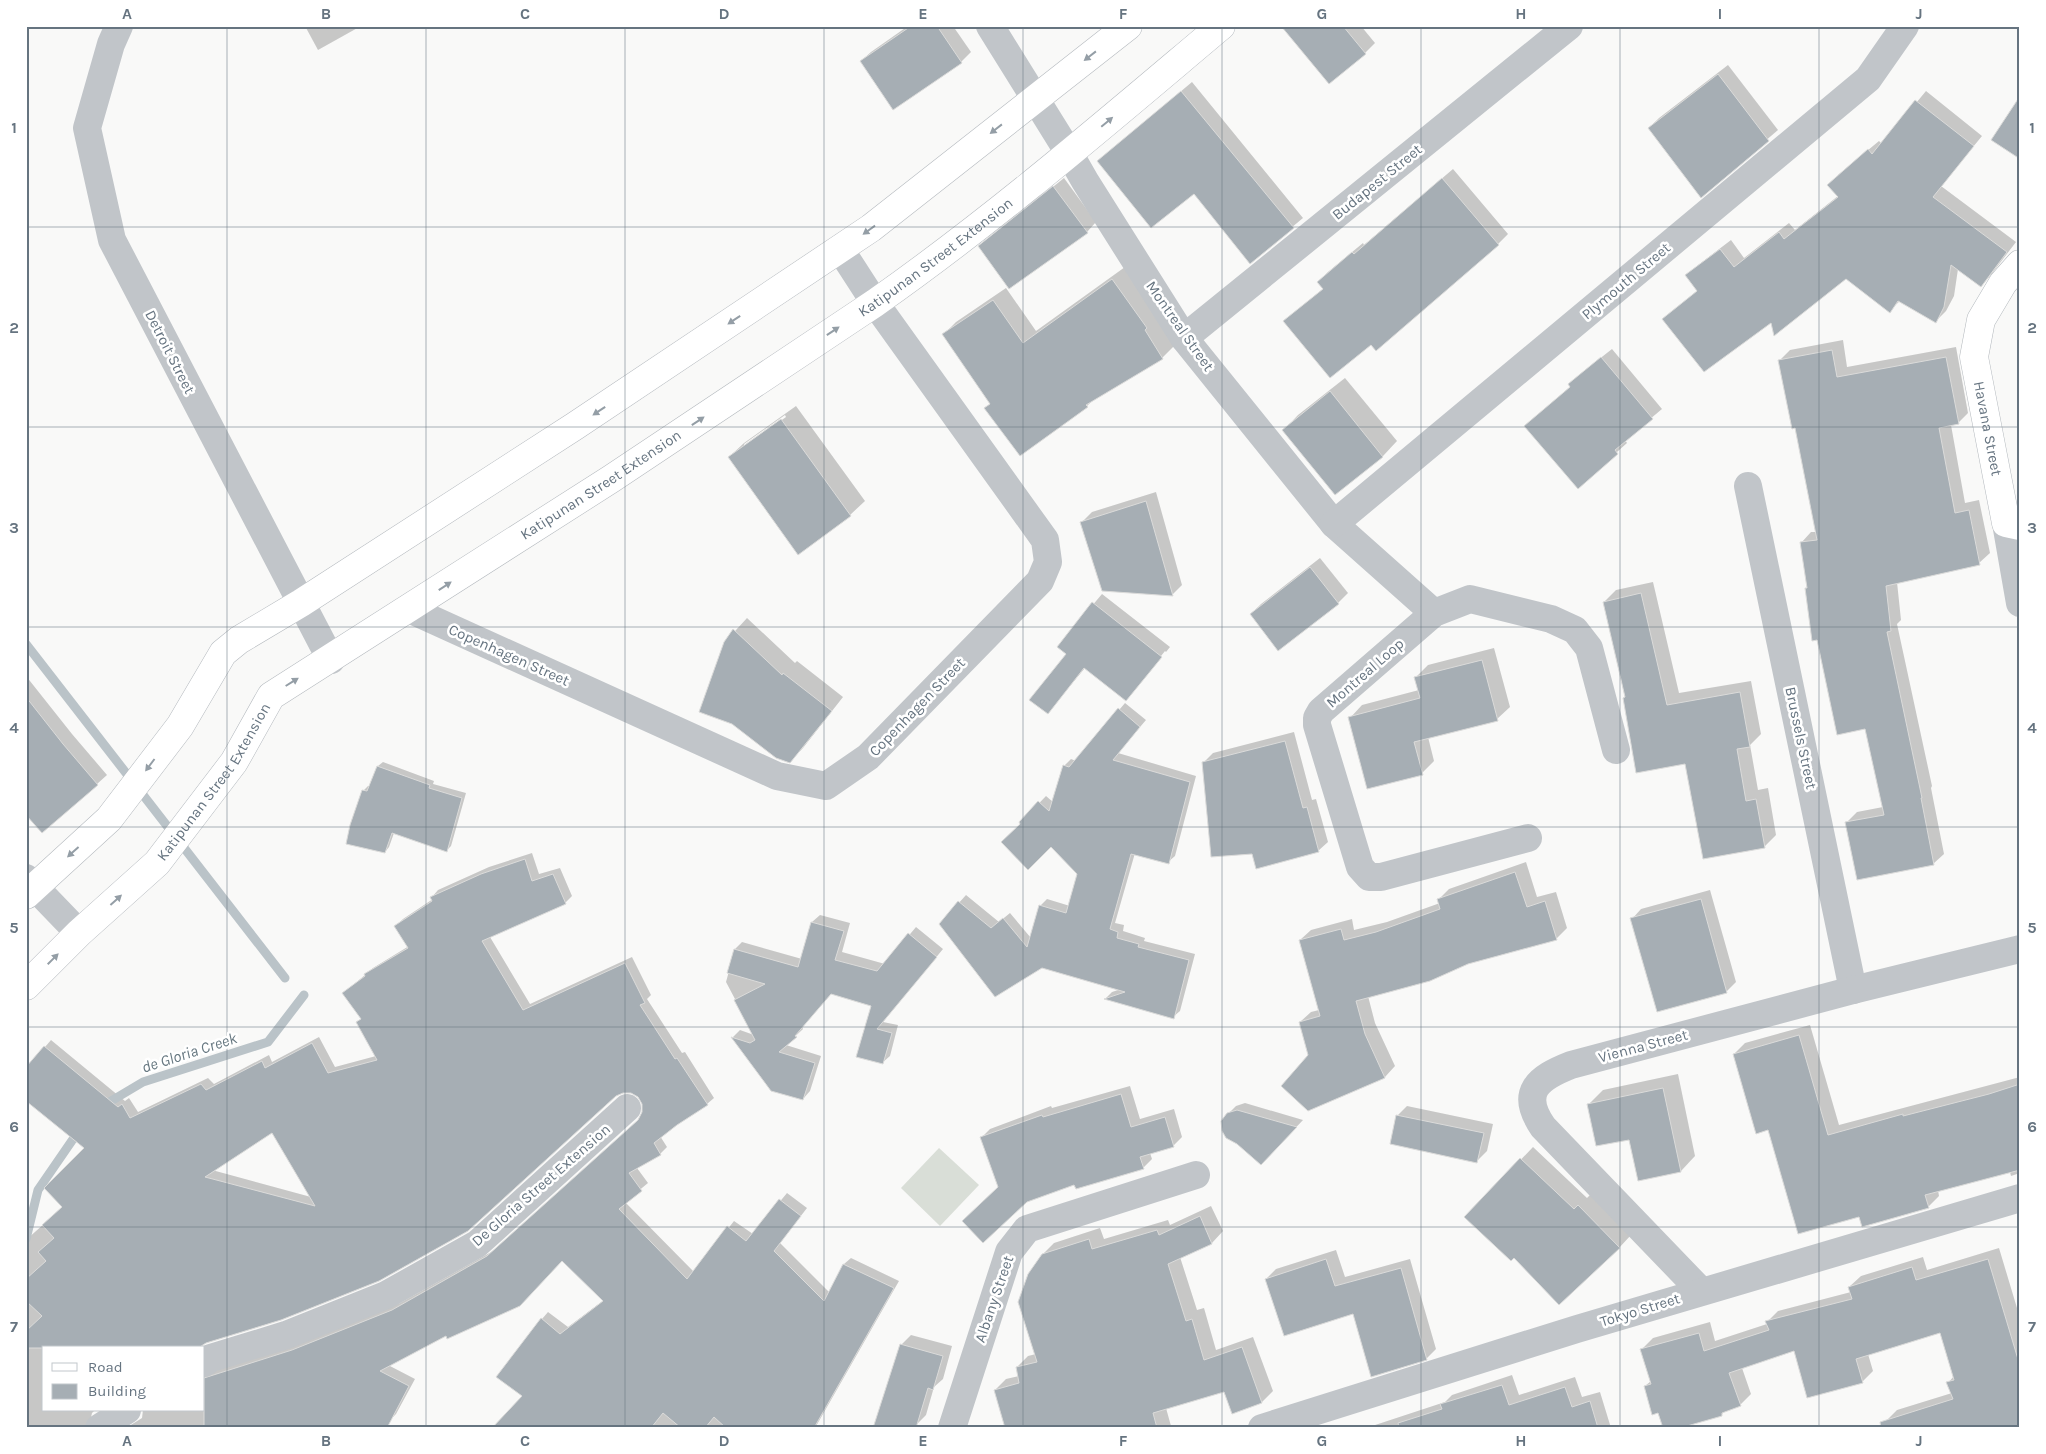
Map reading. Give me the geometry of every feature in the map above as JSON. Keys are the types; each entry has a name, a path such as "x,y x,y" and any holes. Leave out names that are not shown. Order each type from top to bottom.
{"street":[{"name":"Detroit Street","path":"119,26 111,44 88,128 112,240 331,660"},
{"name":"Montreal Street","path":"990,26 1184,338 1334,524 1434,613"},
{"path":"80,933 29,887 109,819 180,726 223,653 246,636 301,603 575,426 871,228 1128,26"},
{"name":"Katipunan Street Extension","path":"26,986 80,933 157,863 234,762 271,696 292,681 331,660 610,480 875,303 909,279 1069,153 1221,26"},
{"name":"Budapest Street","path":"1184,338 1569,26"},
{"name":"Plymouth Street","path":"1334,524 1868,79 1905,26"},
{"name":"Copenhagen Street","path":"409,609 776,776 826,786 868,757 1040,581 1048,562 1046,540 875,303 840,249"},
{"name":"Havana Street","path":"2020,264 2004,282 1981,320 1974,357 2013,524 2020,603"},
{"name":"Brussels Street","path":"1748,486 1853,990"},
{"name":"Montreal Loop","path":"1528,838 1381,877 1369,877 1360,867 1317,725 1317,718 1322,711 1434,613 1470,599 1551,619 1575,630 1589,648 1616,750"},
{"name":"Vienna Street","path":"1701,1292 1543,1127 1534,1114 1532,1102 1536,1085 1550,1073 1571,1065 1853,990 2020,949"},
{"name":"De Gloria Street Extension","path":"205,1362 211,1358 286,1335 386,1295 477,1244 628,1108"},
{"name":"Albany Street","path":"952,1428 1009,1252 1027,1229 1196,1175"},
{"name":"Tokyo Street","path":"1262,1428 1701,1292 2020,1198"},
{"path":"98,1428 124,1412"}],"shaded area":[{"path":"939,1148 979,1185 940,1226 901,1188"}],"building":[{"path":"911,26 937,26 962,63 893,110 860,61"},
{"path":"1281,26 1343,26 1366,54 1329,84"},
{"path":"1718,74 1769,141 1701,198 1648,128"},
{"path":"1181,91 1294,228 1250,264 1194,194 1151,228 1097,161"},
{"path":"2020,96 2020,159 1991,140"},
{"path":"1915,100 1974,146 1933,197 2007,252 1981,287 1951,265 1944,307 1936,323 1898,301 1890,313 1846,279 1774,336 1771,323 1704,372 1662,319 1697,291 1685,275 1720,249 1734,267 1779,232 1784,239 1838,197 1827,185 1868,149 1872,154"},
{"path":"1442,178 1499,245 1376,351 1371,345 1330,378 1283,321 1323,289 1317,282 1352,252 1354,254"},
{"path":"1053,186 1088,233 1009,289 978,246"},
{"path":"1112,279 1147,328 1145,330 1163,359 1086,405 1088,407 1020,456 984,408 990,404 942,334 993,300 1023,343"},
{"path":"1832,350 1837,377 1946,357 1959,424 1939,428 1955,513 1969,510 1980,565 1886,586 1891,631 1887,632 1934,865 1857,880 1845,822 1884,815 1865,729 1837,735 1817,640 1812,641 1800,542 1817,540 1795,428 1792,429 1778,360"},
{"path":"1601,357 1653,419 1615,450 1618,454 1578,489 1524,426 1570,387 1568,384"},
{"path":"1330,391 1383,457 1335,495 1282,430"},
{"path":"781,419 851,516 798,555 728,457"},
{"path":"1146,501 1173,596 1102,591 1080,522"},
{"path":"1310,567 1339,604 1278,651 1250,614"},
{"path":"1641,593 1667,705 1740,692 1750,747 1737,749 1746,801 1756,799 1765,848 1703,859 1685,764 1636,773 1623,698 1625,697 1603,602"},
{"path":"1092,602 1162,657 1126,701 1084,668 1048,714 1029,700 1066,654 1057,647"},
{"path":"733,629 782,675 783,673 832,711 790,763 776,758 732,724 699,712 724,642"},
{"path":"1482,660 1498,721 1414,742 1423,775 1367,789 1348,717 1420,698 1414,677"},
{"path":"26,697 98,785 42,833 26,815"},
{"path":"1118,708 1140,727 1113,760 1190,782 1169,864 1131,854 1110,929 1118,932 1117,938 1139,944 1138,947 1189,960 1174,1019 1104,999 1125,992 1042,968 995,997 939,924 958,901 991,928 1003,918 1027,947 1039,905 1066,913 1077,874 1051,847 1028,870 1001,842 1020,824 1019,822 1038,801 1049,811 1063,765 1069,767"},
{"path":"1285,741 1303,808 1307,807 1319,852 1256,869 1252,854 1211,857 1202,762"},
{"path":"377,766 430,785 429,788 462,798 447,852 392,833 385,853 346,844 350,825 362,790 367,791"},
{"path":"525,859 532,881 553,874 566,904 482,941 523,1010 625,963 645,1003 640,1005 708,1105 654,1143 661,1155 629,1173 642,1191 619,1209 687,1279 727,1226 746,1241 779,1199 801,1216 774,1251 824,1301 843,1264 894,1288 814,1428 726,1428 714,1417 705,1428 681,1428 663,1413 651,1428 492,1428 522,1396 496,1377 541,1318 560,1334 603,1301 562,1261 520,1306 447,1339 446,1336 380,1371 409,1386 387,1428 204,1428 205,1378 292,1350 392,1310 487,1256 638,1120 642,1112 642,1104 638,1097 631,1093 623,1093 616,1096 468,1231 379,1281 281,1320 201,1346 42,1346 42,1348 26,1348 26,1331 42,1316 26,1301 26,1279 46,1261 38,1252 54,1238 42,1225 62,1207 44,1188 84,1148 26,1101 26,1067 44,1046 118,1107 122,1104 130,1118 201,1084 206,1090 262,1061 265,1068 312,1043 328,1073 377,1060 356,1022 361,1019 342,993 365,976 364,974 408,948 394,926 432,901 430,897 481,874","holes":["272,1133 315,1206 205,1177"]},
{"path":"1515,872 1527,907 1545,901 1557,940 1468,964 1430,981 1356,1001 1365,1034 1385,1078 1308,1111 1281,1086 1308,1055 1299,1022 1320,1016 1299,940 1341,929 1344,940 1376,932 1440,909 1437,899"},
{"path":"1701,899 1727,993 1657,1012 1630,918"},
{"path":"811,922 844,931 835,960 877,971 908,933 937,957 877,1029 892,1033 883,1064 856,1057 871,1006 831,994 795,1036 797,1037 779,1052 815,1063 803,1100 771,1091 731,1037 750,1043 755,1040 734,1000 765,984 727,973 734,949 798,967"},
{"path":"1799,1035 1828,1135 1903,1114 1903,1116 1989,1094 2020,1084 2020,1170 1925,1195 1929,1208 1862,1227 1859,1217 1798,1234 1768,1130 1756,1134 1733,1054"},
{"path":"1663,1088 1681,1172 1638,1181 1629,1140 1596,1146 1587,1104"},
{"path":"1121,1094 1131,1127 1165,1117 1174,1147 1140,1157 1144,1169 1076,1189 1074,1185 1027,1202 983,1243 962,1221 998,1187 980,1137 1042,1115 1043,1117"},
{"path":"1237,1110 1297,1127 1261,1165 1237,1144 1226,1138 1222,1131 1221,1121 1227,1113"},
{"path":"1396,1115 1484,1133 1477,1163 1390,1144"},
{"path":"1520,1158 1574,1209 1578,1205 1620,1248 1559,1305 1514,1258 1511,1261 1464,1217"},
{"path":"1200,1216 1212,1244 1168,1264 1186,1321 1192,1319 1204,1360 1242,1347 1262,1403 1232,1414 1224,1392 1153,1413 1157,1428 1005,1428 994,1390 1019,1383 1016,1367 1037,1362 1018,1302 1028,1274 1042,1254 1089,1239 1092,1249 1157,1230 1159,1235"},
{"path":"1326,1259 1335,1286 1401,1268 1427,1360 1371,1377 1353,1314 1284,1336 1265,1279"},
{"path":"1988,1259 2020,1366 2020,1428 1881,1428 1880,1422 1953,1399 1946,1382 1954,1380 1940,1333 1856,1359 1863,1383 1807,1398 1794,1351 1729,1373 1741,1406 1722,1413 1722,1416 1680,1428 1663,1428 1658,1413 1652,1415 1644,1386 1651,1384 1640,1349 1699,1333 1704,1351 1769,1330 1765,1321 1852,1299 1848,1287 1912,1267 1916,1280"},
{"path":"900,1344 943,1356 933,1390 928,1388 916,1428 873,1428"},
{"path":"1502,1385 1509,1405 1565,1387 1572,1407 1590,1401 1598,1428 1399,1428 1398,1423 1442,1409 1440,1404"}],"waterway":[{"path":"26,644 285,978"},
{"name":"de Gloria Creek","path":"101,1107 143,1082 268,1042 304,995"},
{"name":"de Gloria Creek","path":"26,1239 38,1190 80,1129"}]}
